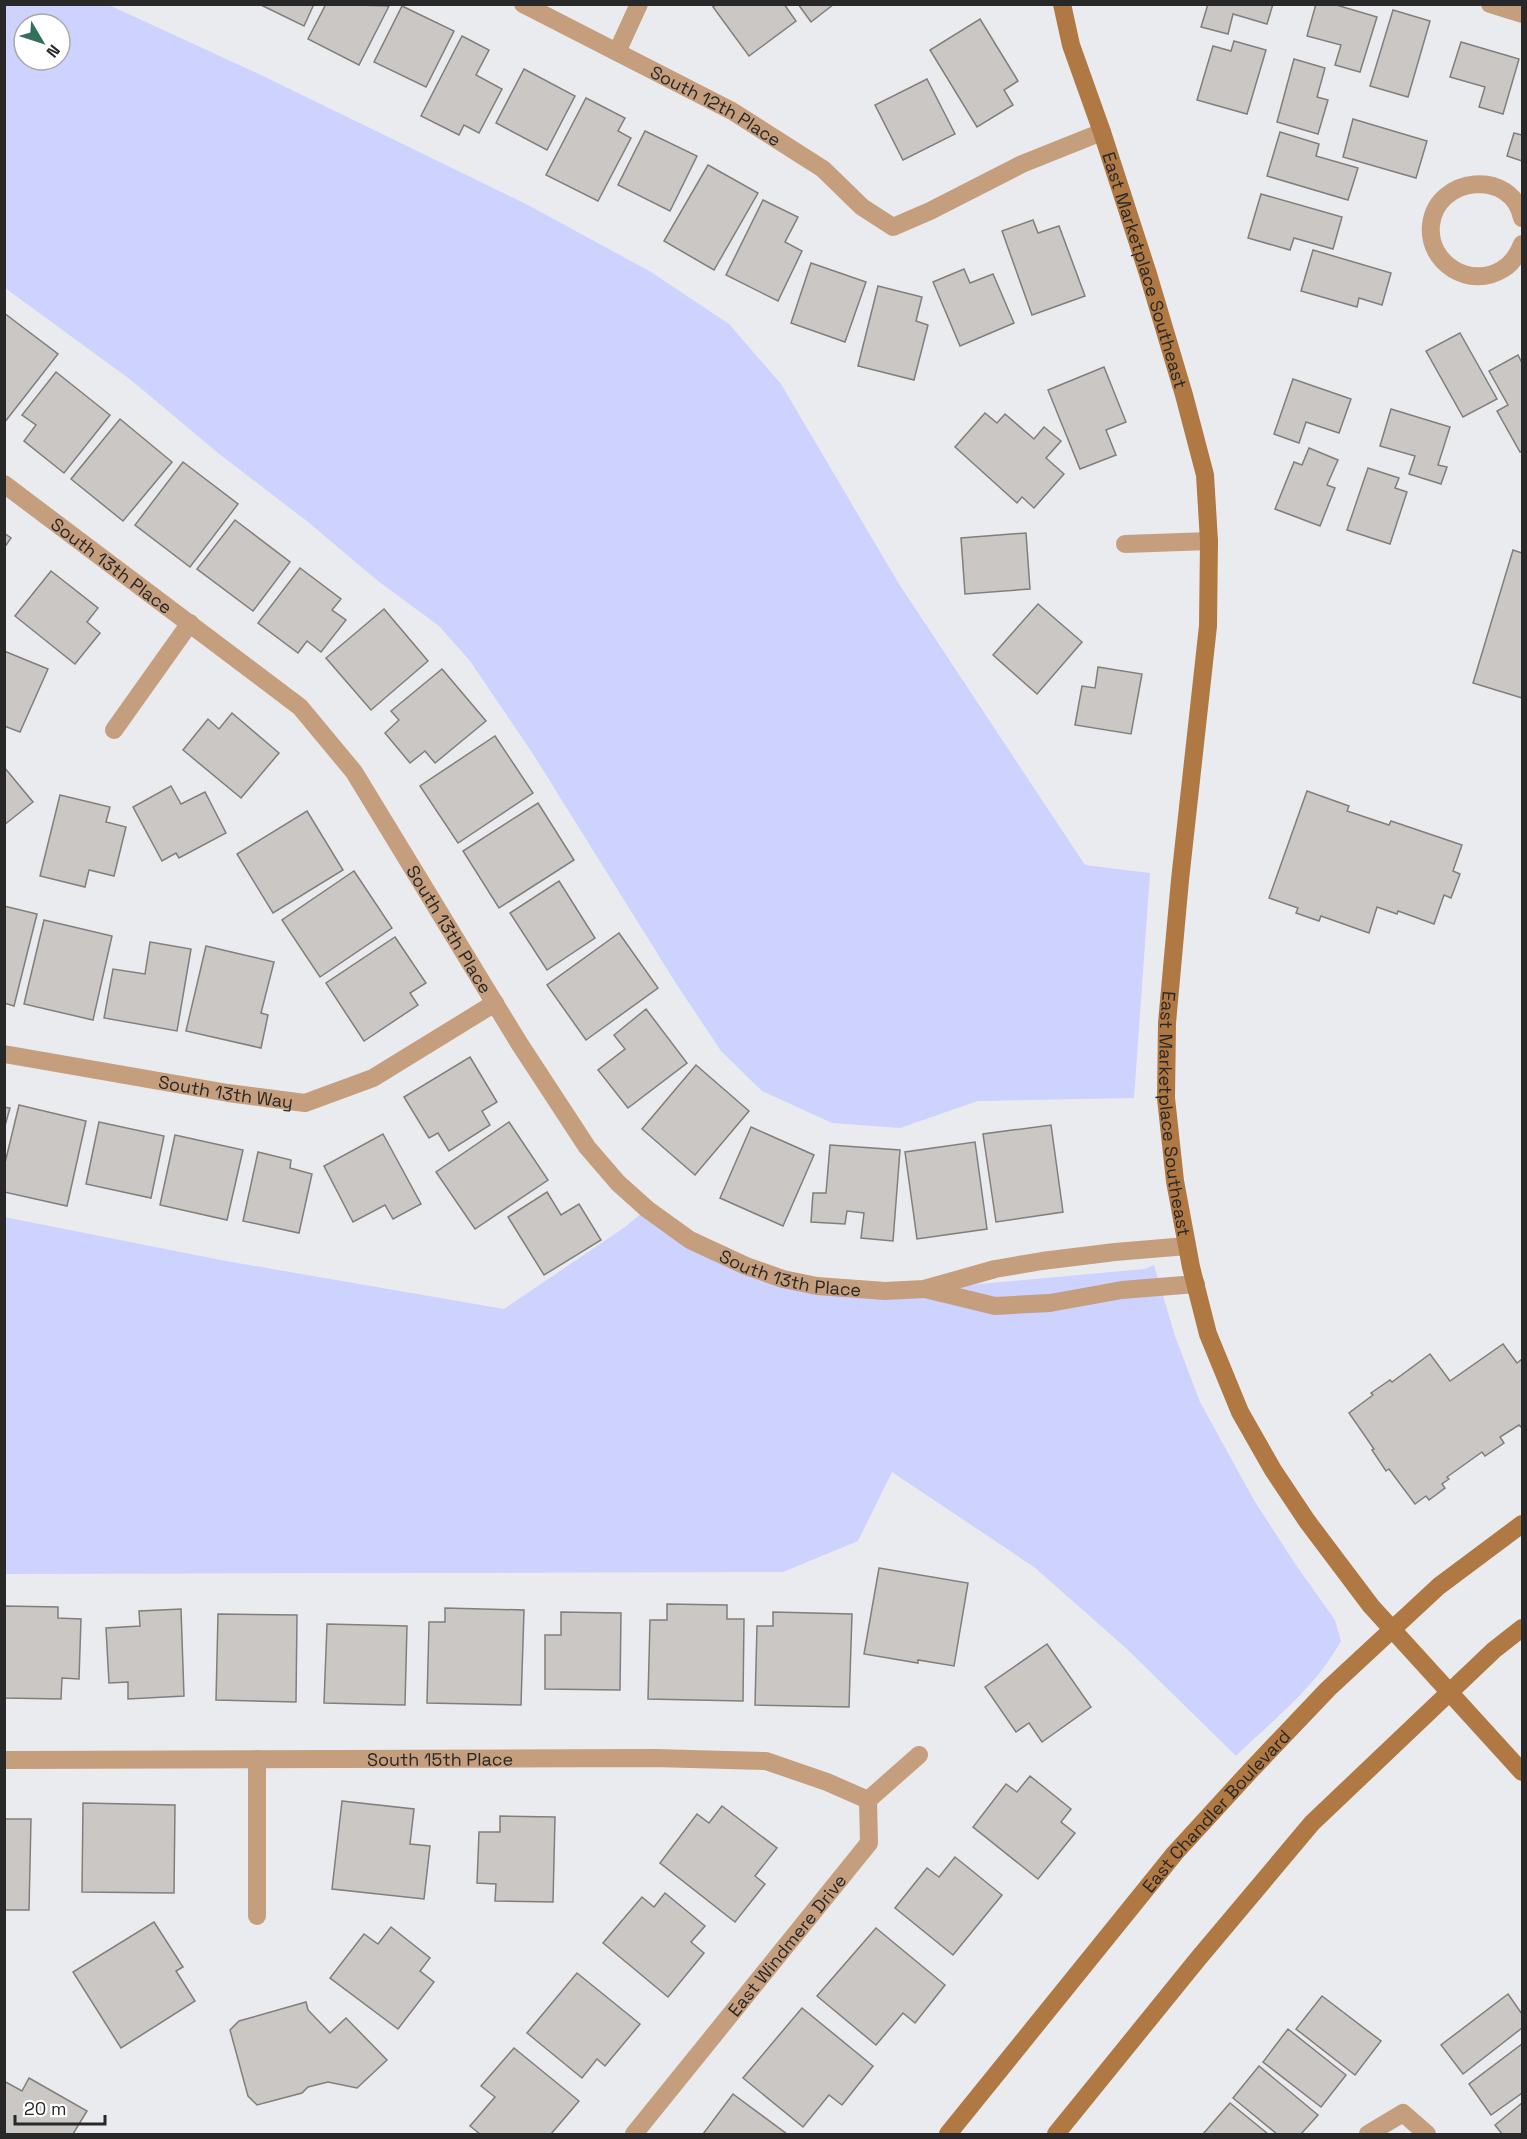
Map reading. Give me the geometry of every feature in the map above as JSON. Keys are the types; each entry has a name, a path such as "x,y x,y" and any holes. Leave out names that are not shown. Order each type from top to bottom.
{"street":[{"name":"South 12th Place","path":"523,4 732,111 822,169 862,207 893,227 930,211 1022,164 1102,132"},
{"path":"617,52 639,4"},
{"name":"East Marketplace Southeast","path":"1062,4 1071,45 1102,132 1185,395 1205,475 1209,541 1208,626 1167,1023 1166,1098 1175,1181 1187,1246 1208,1334 1240,1412 1273,1470 1307,1521 1371,1606 1522,1772"},
{"path":"1490,4 1522,14"},
{"path":"1522,218 1514,199 1502,190 1488,184 1472,183 1458,187 1445,196 1436,209 1431,223 1431,239 1437,254 1446,265 1459,274 1475,277 1491,275 1504,269 1516,258 1522,244"},
{"name":"South 13th Place","path":"4,484 300,707 354,772 553,1096 587,1147 618,1183 667,1225 690,1240 746,1266 783,1279 817,1286 885,1291 924,1289 995,1269 1033,1263 1115,1252 1187,1246"},
{"path":"1125,544 1209,541"},
{"path":"114,730 190,623"},
{"name":"South 13th Way","path":"4,1054 228,1093 305,1103 373,1078 495,1002"},
{"name":"South 13th Place","path":"924,1289 995,1306 1050,1303 1122,1290 1196,1284"},
{"name":"East Chandler Boulevard","path":"948,2134 1175,1853 1328,1689 1439,1586 1522,1524"},
{"path":"1056,2134 1312,1823 1494,1650 1522,1628"},
{"path":"868,1800 919,1755"},
{"name":"South 15th Place","path":"4,1760 656,1758 766,1761 827,1782 868,1800"},
{"path":"257,1759 257,1916"},
{"name":"East Windmere Drive","path":"634,2134 869,1843 868,1800"},
{"path":"1368,2134 1404,2113 1426,2134"}],"shaded area":[{"path":"4,5 109,5 261,75 526,204 651,272 729,324 781,384 899,584 1085,865 1150,873 1134,1098 978,1101 900,1128 832,1123 762,1091 721,1051 677,985 533,754 470,661 439,626 378,581 131,380 5,288"},
{"path":"647,1209 783,1279 924,1289 1144,1269 1154,1265 1175,1336 1200,1402 1255,1502 1335,1620 1341,1641 1331,1658 1307,1688 1236,1756 1127,1649 1034,1567 892,1472 858,1541 783,1572 5,1574 4,1217 226,1261 504,1309 625,1227"}],"building":[{"path":"259,4 314,4 304,26"},
{"path":"326,4 389,6 359,65 308,39"},
{"path":"717,4 784,4 796,21 749,56 713,7"},
{"path":"798,4 834,4 811,22"},
{"path":"1208,4 1273,4 1267,24 1233,14 1228,34 1201,27"},
{"path":"1316,4 1333,4 1377,17 1360,72 1335,65 1341,45 1307,36"},
{"path":"402,6 454,31 426,87 374,62"},
{"path":"1393,10 1430,21 1408,97 1370,86"},
{"path":"980,19 1018,81 1004,90 1013,105 977,127 930,50"},
{"path":"462,36 489,50 476,75 502,89 479,133 464,125 459,135 421,116"},
{"path":"1234,41 1266,50 1247,114 1197,100 1213,46 1231,51"},
{"path":"1461,42 1519,59 1503,114 1479,107 1485,87 1450,77"},
{"path":"1294,59 1325,68 1317,97 1328,100 1318,134 1277,122"},
{"path":"524,69 575,96 547,150 496,123"},
{"path":"927,79 955,134 903,160 875,105"},
{"path":"586,98 625,118 618,131 631,138 598,201 546,175"},
{"path":"1353,119 1427,141 1416,178 1343,157"},
{"path":"645,131 697,156 670,211 618,185"},
{"path":"1280,132 1319,144 1316,156 1358,168 1348,200 1267,176"},
{"path":"1514,133 1522,135 1522,161 1507,156"},
{"path":"708,165 758,193 714,270 664,241"},
{"path":"1261,194 1342,217 1333,249 1294,238 1290,250 1248,238"},
{"path":"763,200 798,217 785,242 802,251 778,301 726,275"},
{"path":"1033,220 1038,233 1059,226 1085,296 1032,315 1002,231"},
{"path":"1313,250 1391,273 1382,305 1359,298 1357,307 1301,291"},
{"path":"811,263 866,282 845,342 791,323"},
{"path":"964,269 970,283 993,274 1014,323 960,346 933,282"},
{"path":"878,286 922,297 916,321 928,325 914,380 858,366"},
{"path":"4,313 58,354 4,423"},
{"path":"1460,333 1497,399 1463,417 1426,351"},
{"path":"1518,355 1522,363 1522,451 1520,452 1497,411 1508,405 1489,371"},
{"path":"1104,367 1126,422 1106,430 1116,455 1080,469 1048,390"},
{"path":"56,372 110,415 64,473 24,441 36,425 22,415"},
{"path":"1293,379 1351,399 1339,433 1306,422 1299,443 1274,434"},
{"path":"1391,409 1450,427 1438,465 1447,467 1441,484 1409,474 1415,456 1380,446"},
{"path":"985,413 997,423 1005,414 1034,439 1044,427 1061,441 1046,458 1064,474 1034,508 1022,497 1017,503 955,447"},
{"path":"120,419 172,462 123,521 71,479"},
{"path":"1309,448 1338,460 1327,485 1335,488 1320,526 1275,509 1294,462 1302,465"},
{"path":"183,462 238,504 190,567 135,525"},
{"path":"1368,468 1399,478 1395,488 1407,492 1390,544 1347,530"},
{"path":"235,520 290,562 253,611 197,569"},
{"path":"4,533 11,538 4,548"},
{"path":"1026,533 1030,589 965,594 961,538"},
{"path":"1513,550 1522,553 1522,698 1473,683"},
{"path":"300,568 341,599 332,610 346,620 321,652 307,641 298,653 258,623"},
{"path":"51,571 98,608 87,622 100,633 75,664 15,616"},
{"path":"1038,604 1082,642 1037,694 993,655"},
{"path":"384,609 428,661 371,710 326,658"},
{"path":"4,651 48,669 20,732 4,726"},
{"path":"1098,667 1142,674 1131,734 1075,725 1082,686 1095,688"},
{"path":"442,669 486,721 435,763 425,751 410,763 385,733 399,720 391,711"},
{"path":"232,713 279,753 241,798 183,750 208,719 219,729"},
{"path":"495,736 533,793 458,843 420,786"},
{"path":"4,767 33,802 4,825"},
{"path":"171,786 181,804 205,792 226,833 179,858 176,853 162,861 133,807"},
{"path":"1307,791 1349,806 1347,811 1389,825 1391,821 1462,845 1453,871 1460,874 1451,898 1444,895 1434,924 1398,911 1397,914 1377,907 1369,933 1321,916 1319,921 1296,913 1298,908 1269,898"},
{"path":"60,795 110,807 106,822 126,827 114,876 89,870 85,887 40,876"},
{"path":"538,803 574,860 499,908 463,851"},
{"path":"307,811 343,870 273,913 237,854"},
{"path":"354,871 392,928 320,977 282,920"},
{"path":"559,881 595,938 547,970 510,913"},
{"path":"4,906 37,914 14,1006 4,1003"},
{"path":"44,920 112,936 93,1020 24,1004"},
{"path":"619,933 658,988 586,1040 547,985"},
{"path":"395,937 426,983 410,993 418,1005 364,1041 326,983"},
{"path":"150,942 191,949 177,1031 104,1018 113,969 145,974"},
{"path":"206,946 274,962 261,1013 268,1015 261,1048 186,1031"},
{"path":"646,1009 687,1063 628,1108 598,1070 625,1049 614,1035"},
{"path":"470,1057 497,1102 482,1111 490,1125 449,1151 438,1133 429,1138 404,1097"},
{"path":"696,1065 749,1111 695,1175 642,1129"},
{"path":"19,1105 86,1121 67,1206 4,1192 4,1167"},
{"path":"4,1107 10,1108 4,1129"},
{"path":"99,1122 164,1136 151,1198 86,1184"},
{"path":"509,1122 548,1180 475,1229 436,1172"},
{"path":"1051,1125 1063,1212 996,1222 983,1134"},
{"path":"751,1127 814,1155 783,1226 720,1198"},
{"path":"383,1134 421,1204 393,1219 385,1205 353,1222 324,1166"},
{"path":"175,1135 243,1150 227,1220 160,1205"},
{"path":"975,1142 987,1229 917,1239 905,1152"},
{"path":"830,1145 900,1150 893,1241 861,1238 864,1213 847,1211 845,1224 811,1222 813,1193 826,1193"},
{"path":"258,1152 291,1160 290,1168 312,1174 299,1233 243,1221"},
{"path":"547,1192 561,1215 579,1204 601,1240 544,1275 508,1217"},
{"path":"1503,1344 1517,1363 1521,1360 1522,1362 1521,1427 1519,1425 1500,1437 1504,1443 1485,1456 1482,1452 1447,1477 1449,1479 1442,1484 1445,1488 1429,1500 1426,1496 1415,1504 1389,1469 1386,1471 1349,1413 1373,1395 1371,1393 1390,1380 1392,1382 1430,1354 1450,1381"},
{"path":"879,1568 968,1583 954,1666 864,1654"},
{"path":"667,1604 727,1605 727,1619 744,1619 743,1701 648,1699 650,1620 667,1620"},
{"path":"4,1606 58,1607 58,1618 81,1619 79,1679 62,1678 61,1699 4,1698"},
{"path":"445,1608 524,1610 521,1705 427,1703 429,1622 445,1622"},
{"path":"181,1609 184,1696 128,1699 128,1682 109,1683 106,1628 140,1626 139,1611"},
{"path":"561,1612 621,1613 620,1690 545,1689 545,1635 561,1635"},
{"path":"773,1612 852,1614 849,1707 755,1705 757,1626 773,1626"},
{"path":"218,1614 297,1615 296,1702 216,1700"},
{"path":"327,1624 407,1626 405,1705 324,1703"},
{"path":"1047,1644 1091,1707 1042,1742 1029,1723 1016,1732 985,1687"},
{"path":"1030,1776 1071,1809 1061,1822 1075,1833 1038,1879 973,1827 1006,1784 1017,1792"},
{"path":"342,1801 414,1809 410,1844 430,1846 424,1899 332,1889"},
{"path":"83,1803 175,1805 174,1893 82,1892"},
{"path":"722,1806 777,1848 755,1876 765,1884 735,1922 660,1863 697,1814 709,1823"},
{"path":"500,1816 555,1817 553,1902 495,1901 496,1884 477,1883 479,1832 500,1832"},
{"path":"4,1819 31,1819 29,1910 4,1910"},
{"path":"955,1857 1002,1895 953,1955 895,1908 927,1868 939,1877"},
{"path":"665,1893 705,1926 691,1942 704,1953 668,1997 603,1943 642,1897 654,1907"},
{"path":"154,1922 183,1967 176,1971 195,2001 121,2048 73,1972"},
{"path":"391,1927 430,1958 420,1971 434,1982 398,2029 330,1978 364,1934 378,1944"},
{"path":"876,1928 945,1985 915,2023 903,2013 876,2045 817,1996"},
{"path":"577,1973 640,2024 605,2066 597,2059 582,2078 527,2033"},
{"path":"1508,1994 1522,2014 1522,2028 1463,2074 1441,2045"},
{"path":"1322,1996 1381,2041 1355,2075 1296,2029"},
{"path":"306,2002 308,2010 330,2033 346,2018 387,2060 357,2088 328,2082 308,2087 302,2093 257,2105 248,2096 230,2030 239,2021"},
{"path":"802,2008 873,2066 842,2105 829,2095 803,2127 743,2078"},
{"path":"1288,2029 1346,2075 1321,2107 1263,2062"},
{"path":"1522,2044 1522,2093 1491,2115 1469,2084"},
{"path":"514,2048 579,2101 551,2134 480,2134 470,2126 495,2097 481,2086"},
{"path":"1259,2066 1318,2115 1301,2134 1277,2134 1233,2098"},
{"path":"29,2078 87,2111 73,2134 4,2134 4,2081 22,2091"},
{"path":"733,2094 787,2134 703,2134"},
{"path":"1230,2103 1268,2134 1203,2134"},
{"path":"1522,2103 1522,2134 1502,2134 1495,2125"}]}
